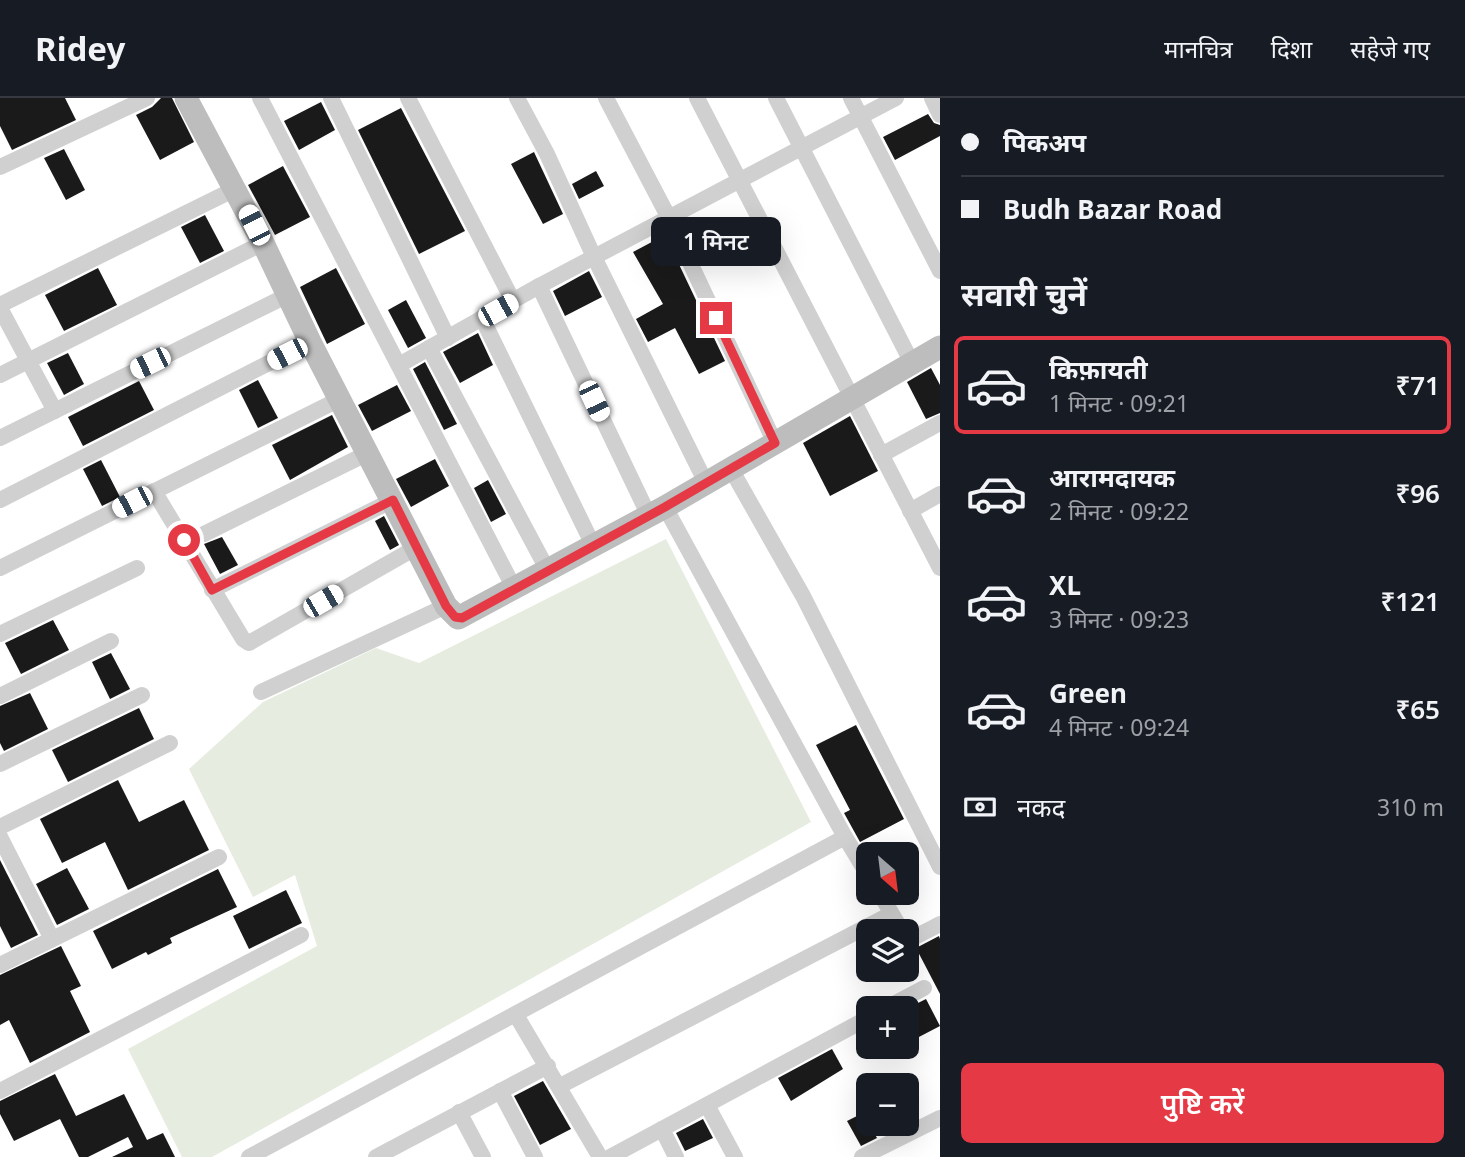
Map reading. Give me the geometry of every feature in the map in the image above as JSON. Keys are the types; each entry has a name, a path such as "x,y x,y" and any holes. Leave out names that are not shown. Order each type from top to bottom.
{"street":[{"path":"0,167 147,98"},
{"path":"186,98 235,188 310,342 446,606 455,617 462,618 657,511 940,347"},
{"path":"260,98 514,588"},
{"path":"331,98 448,338"},
{"path":"408,98 513,301"},
{"path":"517,98 547,154 594,257 706,483"},
{"path":"606,98 668,218 775,443"},
{"path":"697,98 939,562"},
{"path":"776,98 912,363"},
{"path":"851,98 940,271"},
{"path":"399,365 539,286 896,98"},
{"path":"932,98 940,115"},
{"path":"55,411 0,307 235,188"},
{"path":"0,375 263,243"},
{"path":"539,286 657,511 856,855"},
{"path":"0,438 288,295"},
{"path":"482,318 593,545"},
{"path":"0,499 310,342"},
{"path":"429,348 547,569"},
{"path":"0,568 340,399"},
{"path":"881,455 940,423"},
{"path":"204,534 368,453"},
{"path":"731,469 803,596 940,867"},
{"path":"154,491 212,590 243,639 249,643 417,547"},
{"path":"910,510 940,494"},
{"path":"212,590 393,500"},
{"path":"0,634 137,568"},
{"path":"261,692 446,606"},
{"path":"0,696 111,641"},
{"path":"0,764 142,695"},
{"path":"0,827 170,743"},
{"path":"0,837 52,939"},
{"path":"249,1157 845,837"},
{"path":"0,965 219,857"},
{"path":"886,905 894,919"},
{"path":"559,1086 891,914"},
{"path":"919,935 940,924"},
{"path":"0,1091 301,935"},
{"path":"909,996 924,988"},
{"path":"516,1015 600,1157"},
{"path":"610,1157 856,1025"},
{"path":"376,1157 403,1151 459,1112 548,1066"},
{"path":"500,1091 535,1157"},
{"path":"708,1105 735,1157"},
{"path":"459,1112 483,1157"},
{"path":"862,1157 940,1118"},
{"path":"662,1129 676,1157"}],"shaded area":[{"path":"666,539 811,822 212,1157 182,1157 128,1049 317,946 295,875 253,897 189,769 263,702 376,648 419,663"}],"building":[{"path":"0,98 65,98 76,120 12,150 0,126"},
{"path":"161,98 172,98 194,142 160,160 136,115 152,107"},
{"path":"321,102 335,130 299,150 284,121"},
{"path":"401,108 465,231 419,254 358,130"},
{"path":"928,114 934,123 940,125 940,136 895,160 883,137"},
{"path":"64,149 85,190 66,200 44,158"},
{"path":"534,152 563,214 543,224 511,164"},
{"path":"283,166 310,217 275,235 248,185"},
{"path":"596,171 604,186 579,199 572,184"},
{"path":"205,215 224,251 200,263 181,227"},
{"path":"665,235 725,361 699,374 675,328 648,342 636,319 663,304 633,252"},
{"path":"98,268 117,305 64,331 45,295"},
{"path":"336,268 365,324 327,344 300,287"},
{"path":"589,271 602,297 565,316 553,291"},
{"path":"406,300 426,338 408,348 388,310"},
{"path":"478,333 493,365 460,383 443,352"},
{"path":"68,353 84,384 64,395 47,363"},
{"path":"425,362 457,424 444,430 413,369"},
{"path":"931,368 940,385 940,413 926,419 907,382"},
{"path":"258,380 278,418 258,428 239,390"},
{"path":"139,381 154,410 83,446 68,417"},
{"path":"397,385 411,411 372,431 358,405"},
{"path":"332,415 348,447 290,480 272,445"},
{"path":"850,416 878,471 830,496 803,443"},
{"path":"435,459 449,486 411,507 396,479"},
{"path":"101,460 120,497 102,506 83,469"},
{"path":"488,480 506,514 491,522 474,488"},
{"path":"384,516 399,545 390,550 375,521"},
{"path":"222,537 238,565 220,574 204,544"},
{"path":"53,620 69,650 21,674 5,643"},
{"path":"111,653 130,689 110,699 92,662"},
{"path":"30,693 48,729 4,751 0,743 0,706"},
{"path":"139,708 154,739 68,782 52,750"},
{"path":"856,725 904,819 860,842 844,813 850,810 816,745"},
{"path":"118,780 139,822 184,800 209,850 128,890 105,842 62,863 40,819"},
{"path":"0,860 38,935 11,948 0,926"},
{"path":"67,868 89,909 57,925 36,884"},
{"path":"218,869 237,907 170,938 172,943 148,955 146,952 112,969 93,931"},
{"path":"286,890 302,923 249,949 233,916"},
{"path":"939,936 940,994 919,954 919,946"},
{"path":"61,946 81,986 70,991 90,1032 30,1063 9,1020 0,1025 0,975"},
{"path":"926,999 940,1026 919,1037 919,1002"},
{"path":"832,1049 843,1069 791,1101 778,1078"},
{"path":"55,1074 76,1116 124,1094 147,1140 163,1133 175,1157 112,1157 133,1147 128,1137 88,1157 79,1157 60,1119 14,1141 0,1114 0,1101"},
{"path":"543,1081 571,1129 540,1145 514,1096"},
{"path":"856,1116 856,1136 877,1138 861,1146 847,1121"},
{"path":"703,1119 713,1138 685,1151 676,1133"}],"route":[{"path":"184,540 212,590 393,500 446,606 455,617 462,618 547,569 665,507 775,443 716,318"}]}
